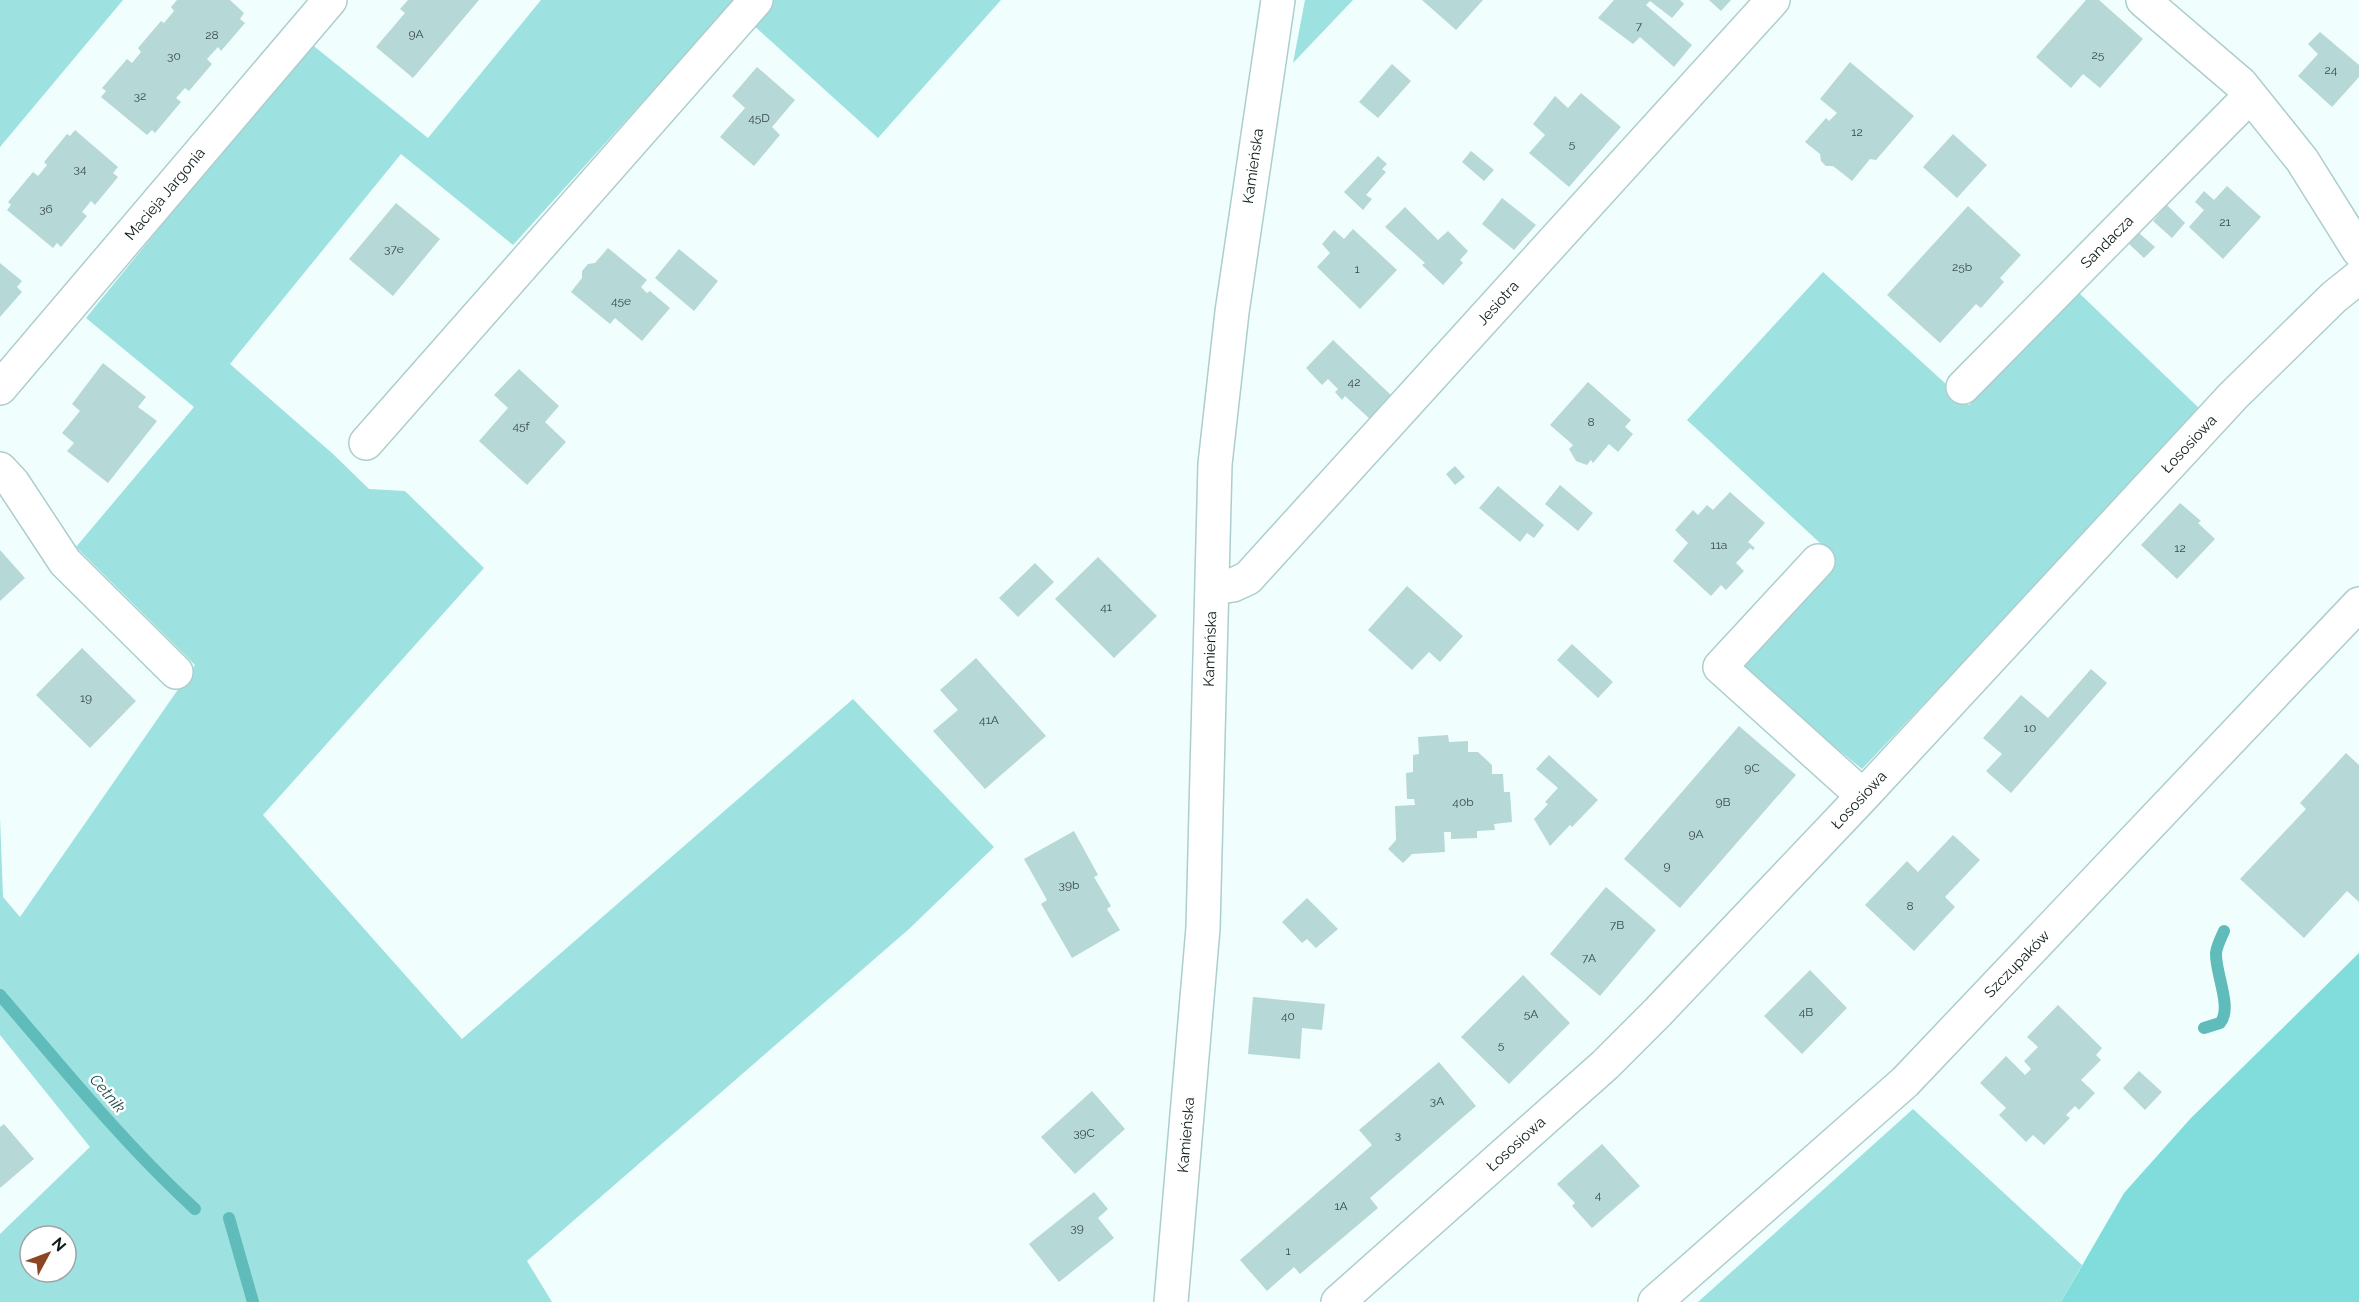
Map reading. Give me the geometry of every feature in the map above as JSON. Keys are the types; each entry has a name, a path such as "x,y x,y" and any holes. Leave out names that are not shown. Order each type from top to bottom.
{"street":[{"name":"Macieja Jargonia","path":"0,388 330,0"},
{"path":"366,443 756,0"},
{"name":"Kamieńska","path":"1171,1302 1203,928 1215,464 1222,387 1278,0"},
{"name":"Jesiotra","path":"1212,588 1233,585 1248,578 1773,0"},
{"path":"2143,0 2241,84 2302,160 2357,241"},
{"name":"Sandacza","path":"1963,387 2250,96"},
{"name":"Łososiowa","path":"1338,1302 1605,1065 1863,796 2233,396 2334,297 2359,277"},
{"path":"0,469 13,483 65,562 176,672"},
{"path":"1818,561 1720,667 1863,796"},
{"name":"Szczupaków","path":"1655,1302 1905,1082 2359,604"}],"shaded area":[{"path":"0,0 123,0 0,147"},
{"path":"541,0 735,0 513,245 401,154 230,364 333,454 369,489 405,491 484,568 263,815 462,1039 853,699 994,847 909,929 527,1261 552,1302 0,1302 0,1234 90,1147 0,1035 0,817 3,897 20,917 195,665 76,547 194,407 86,318 310,43 428,138"},
{"path":"772,0 1001,0 878,138 752,24"},
{"path":"1305,0 1353,0 1293,63"},
{"path":"1823,272 1969,405 2078,292 2202,411 1862,769 1739,669 1833,555 1687,420"},
{"path":"2359,953 2359,1302 2061,1302 2124,1193 2191,1118"},
{"path":"1913,1109 2082,1265 2061,1302 1698,1302"}],"building":[{"path":"177,0 230,0 244,13 240,19 245,23 221,51 218,47 207,59 212,64 189,91 185,88 176,98 181,102 155,133 152,130 147,135 101,97 106,91 102,88 127,59 132,63 141,52 138,48 161,21 164,23 174,11 171,7"},
{"path":"408,0 479,0 413,78 376,47 405,13 400,9"},
{"path":"1422,0 1483,0 1456,30"},
{"path":"1614,0 1680,0 1684,4 1672,18 1650,1 1646,5 1692,45 1674,67 1640,37 1633,44 1598,18"},
{"path":"1709,0 1731,0 1721,11"},
{"path":"2086,0 2099,0 2143,39 2100,88 2083,74 2071,88 2036,57"},
{"path":"2320,32 2359,65 2359,77 2332,107 2298,76 2318,54 2308,44"},
{"path":"1850,62 1914,116 1876,160 1870,159 1852,181 1833,166 1826,166 1821,161 1820,154 1805,142 1826,118 1829,121 1837,113 1820,99"},
{"path":"1392,64 1411,81 1378,118 1359,102"},
{"path":"757,67 795,100 772,127 780,135 754,166 720,137 745,108 732,96"},
{"path":"1581,93 1621,127 1569,187 1529,153 1545,135 1533,124 1555,96 1568,108"},
{"path":"75,130 118,167 113,173 118,177 95,205 91,201 82,212 87,216 61,247 57,243 53,248 7,210 11,205 8,202 33,172 38,176 47,165 44,162 67,134 70,136"},
{"path":"1953,134 1987,165 1957,198 1923,167"},
{"path":"1471,151 1494,170 1484,181 1462,162"},
{"path":"1378,156 1387,164 1382,169 1386,172 1366,195 1372,199 1363,210 1344,192"},
{"path":"2227,186 2261,217 2223,259 2189,227 2204,210 2195,202 2204,191 2214,200"},
{"path":"1502,198 1536,225 1514,250 1482,224"},
{"path":"396,203 440,239 393,296 349,259"},
{"path":"2167,205 2185,223 2172,238 2153,221"},
{"path":"1968,206 2021,255 2000,278 2004,282 1981,308 1976,304 1940,343 1887,295"},
{"path":"1405,207 1438,240 1448,231 1468,251 1460,260 1463,263 1443,285 1422,265 1425,263 1385,227"},
{"path":"1353,229 1397,270 1360,309 1317,267 1330,253 1322,244 1334,230 1344,239"},
{"path":"2139,233 2155,247 2144,258 2129,244"},
{"path":"608,248 647,280 641,287 647,293 650,291 670,308 642,341 615,318 610,324 571,292 582,278 582,271 588,264 595,263"},
{"path":"679,249 718,281 694,311 655,278"},
{"path":"0,263 22,281 17,287 22,292 0,317"},
{"path":"1333,340 1393,397 1371,420 1345,396 1342,400 1335,392 1338,389 1328,379 1322,385 1306,368"},
{"path":"103,363 146,397 138,407 157,421 108,483 67,451 74,443 62,433 80,411 72,404"},
{"path":"519,369 559,406 545,422 566,442 527,485 479,441 508,408 494,395"},
{"path":"1588,382 1631,420 1625,427 1633,434 1618,452 1609,444 1593,463 1591,460 1587,465 1576,461 1569,449 1573,445 1550,425"},
{"path":"1455,466 1465,477 1455,485 1446,474"},
{"path":"1560,485 1593,513 1578,531 1545,504"},
{"path":"1498,486 1544,525 1534,538 1527,533 1520,542 1479,508"},
{"path":"1730,492 1765,523 1748,542 1755,548 1753,550 1750,548 1736,563 1744,571 1726,590 1721,585 1711,596 1673,561 1688,543 1675,530 1693,510 1698,515 1707,505 1713,510"},
{"path":"2180,503 2201,521 2198,523 2215,539 2177,579 2141,545"},
{"path":"0,550 25,578 0,601"},
{"path":"1098,557 1157,616 1114,658 1055,599"},
{"path":"1035,563 1054,582 1018,617 999,598"},
{"path":"1407,586 1463,636 1440,662 1429,652 1412,670 1368,630"},
{"path":"1572,644 1613,682 1598,698 1557,660"},
{"path":"82,648 136,701 90,748 36,695"},
{"path":"976,658 1046,736 985,789 933,731 958,710 940,690"},
{"path":"2091,669 2107,683 2011,793 1986,771 2002,754 1983,738 2021,695 2048,718"},
{"path":"1739,726 1796,775 1680,908 1624,859"},
{"path":"1448,735 1449,742 1468,741 1468,752 1478,752 1492,765 1492,774 1503,774 1504,792 1510,792 1512,822 1494,824 1495,830 1477,831 1477,838 1451,839 1451,832 1444,832 1445,852 1412,854 1403,863 1388,849 1396,840 1395,806 1415,805 1414,799 1407,799 1406,773 1413,772 1413,755 1419,754 1418,737"},
{"path":"2346,753 2359,765 2359,902 2347,891 2304,938 2240,879 2306,809 2300,803"},
{"path":"1549,755 1598,800 1550,846 1534,819 1548,804 1545,802 1558,788 1536,769"},
{"path":"1074,831 1098,875 1094,877 1111,906 1107,909 1120,930 1072,958 1041,904 1047,900 1024,859"},
{"path":"1953,835 1980,860 1945,897 1955,907 1914,951 1865,905 1907,861 1918,872"},
{"path":"1606,887 1656,930 1600,996 1550,954"},
{"path":"1307,898 1338,929 1316,948 1307,939 1302,943 1282,922"},
{"path":"1810,970 1847,1008 1802,1054 1764,1016"},
{"path":"1523,975 1570,1023 1509,1084 1461,1037"},
{"path":"1253,997 1325,1004 1322,1030 1302,1028 1300,1059 1248,1054"},
{"path":"2058,1005 2102,1048 2096,1055 2101,1060 2081,1080 2095,1093 2079,1110 2075,1106 2066,1115 2070,1118 2044,1145 2033,1135 2026,1142 1999,1115 2006,1108 1980,1083 2006,1056 2025,1075 2031,1069 2024,1061 2038,1047 2027,1037"},
{"path":"1439,1062 1476,1106 1370,1198 1378,1208 1300,1274 1294,1267 1267,1291 1240,1260 1372,1145 1359,1130"},
{"path":"2139,1071 2162,1092 2145,1110 2123,1088"},
{"path":"1092,1091 1125,1129 1075,1174 1041,1137"},
{"path":"4,1124 34,1159 0,1188 0,1127"},
{"path":"1602,1144 1640,1186 1592,1228 1572,1206 1575,1203 1557,1184"},
{"path":"1094,1192 1108,1209 1098,1218 1114,1238 1059,1282 1029,1244"}],"waterway":[{"path":"2204,1028 2220,1023 2224,1017 2224,1000 2216,961 2218,944 2224,931"},
{"name":"Cetnik","path":"0,995 119,1132 195,1209"},
{"name":"Cetnik","path":"229,1218 253,1302"}]}
